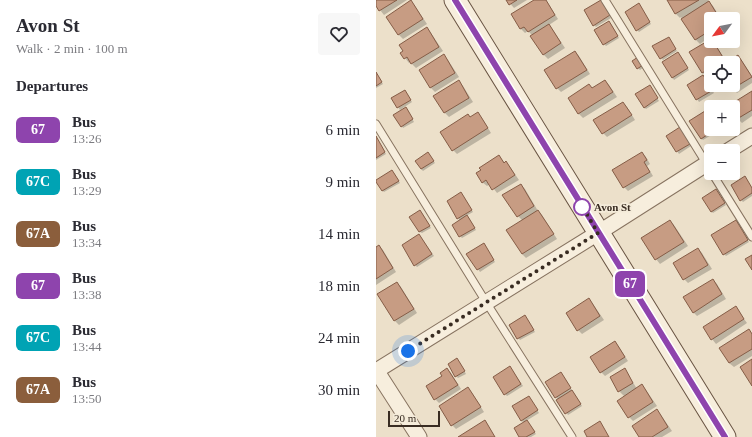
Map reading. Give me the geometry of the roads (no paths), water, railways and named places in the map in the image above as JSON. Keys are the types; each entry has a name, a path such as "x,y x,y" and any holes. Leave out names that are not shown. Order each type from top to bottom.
{"street":[{"path":"455,0 725,437"},
{"path":"739,144 752,136"},
{"path":"419,437 376,370 598,233 704,171"}],"lane":[{"path":"605,0 704,157"},
{"path":"376,124 486,302 572,437"},
{"path":"718,180 752,237"}],"place":[{"name":"Avon St","path":"582,207"}]}
